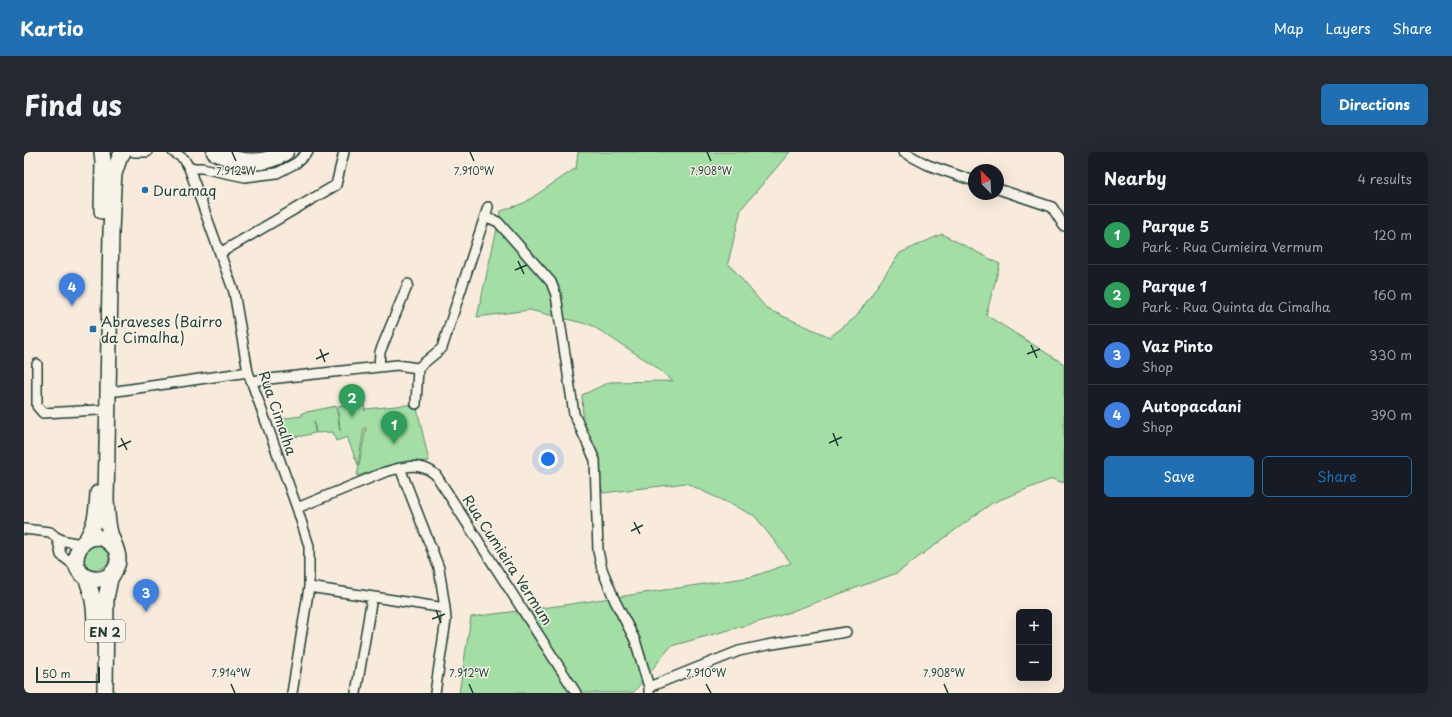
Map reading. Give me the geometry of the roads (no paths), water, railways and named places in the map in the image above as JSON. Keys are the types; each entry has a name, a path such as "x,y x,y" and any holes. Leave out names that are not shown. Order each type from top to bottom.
{"highway":[{"path":"215,152 232,159 247,162 270,159 285,152"},
{"path":"235,152 251,154 266,152"}],"main road":[{"name":"EN 2","path":"95,693 95,611 93,594 82,573 76,557 78,550 92,531 96,519 98,485 98,339 102,152"},
{"name":"EN 2","path":"105,693 106,598 110,579 115,570 118,558 110,532 106,500 111,232 114,174 119,159 124,152"},
{"path":"84,542 98,537 110,542 114,546"},
{"path":"82,573 99,579 105,578 115,570"}],"street":[{"path":"134,152 147,152"},
{"name":"Rua Cimalha","path":"173,152 184,159 189,168 234,292 248,372 297,508 309,546 309,587 292,693"},
{"path":"189,168 202,168 245,177 277,173 296,163 308,152"},
{"path":"220,253 336,185 344,152"},
{"path":"903,152 928,165 968,179"},
{"path":"1004,191 1052,207 1064,226"},
{"path":"416,404 418,368 442,348 488,207"},
{"path":"485,216 498,222 551,282 556,295 574,414 595,460 598,551 602,569 615,601 635,640 649,690 739,651 846,632"},
{"path":"379,367 380,352 408,284"},
{"path":"37,364 37,406 42,412 98,410"},
{"path":"251,381 397,365 418,368"},
{"path":"108,390 117,391 248,372"},
{"name":"Rua Cumieira Vermum","path":"297,508 385,472 400,468 422,466 430,470 436,475 576,693"},
{"path":"400,468 439,568 446,608 446,620 435,693"},
{"path":"24,529 50,532 56,537 65,541 84,542"},
{"path":"56,537 61,555 82,573"},
{"path":"309,587 446,608"},
{"path":"356,693 372,597"}],"place":[{"name":"Duramaq","path":"145,190"},
{"name":"Autopacdani","path":"72,306"},
{"name":"Abraveses (Bairro da Cimalha)","path":"93,329"},
{"name":"Parque 1","path":"352,417"},
{"name":"Parque 5","path":"394,444"},
{"name":"Vaz Pinto","path":"146,612"}]}
